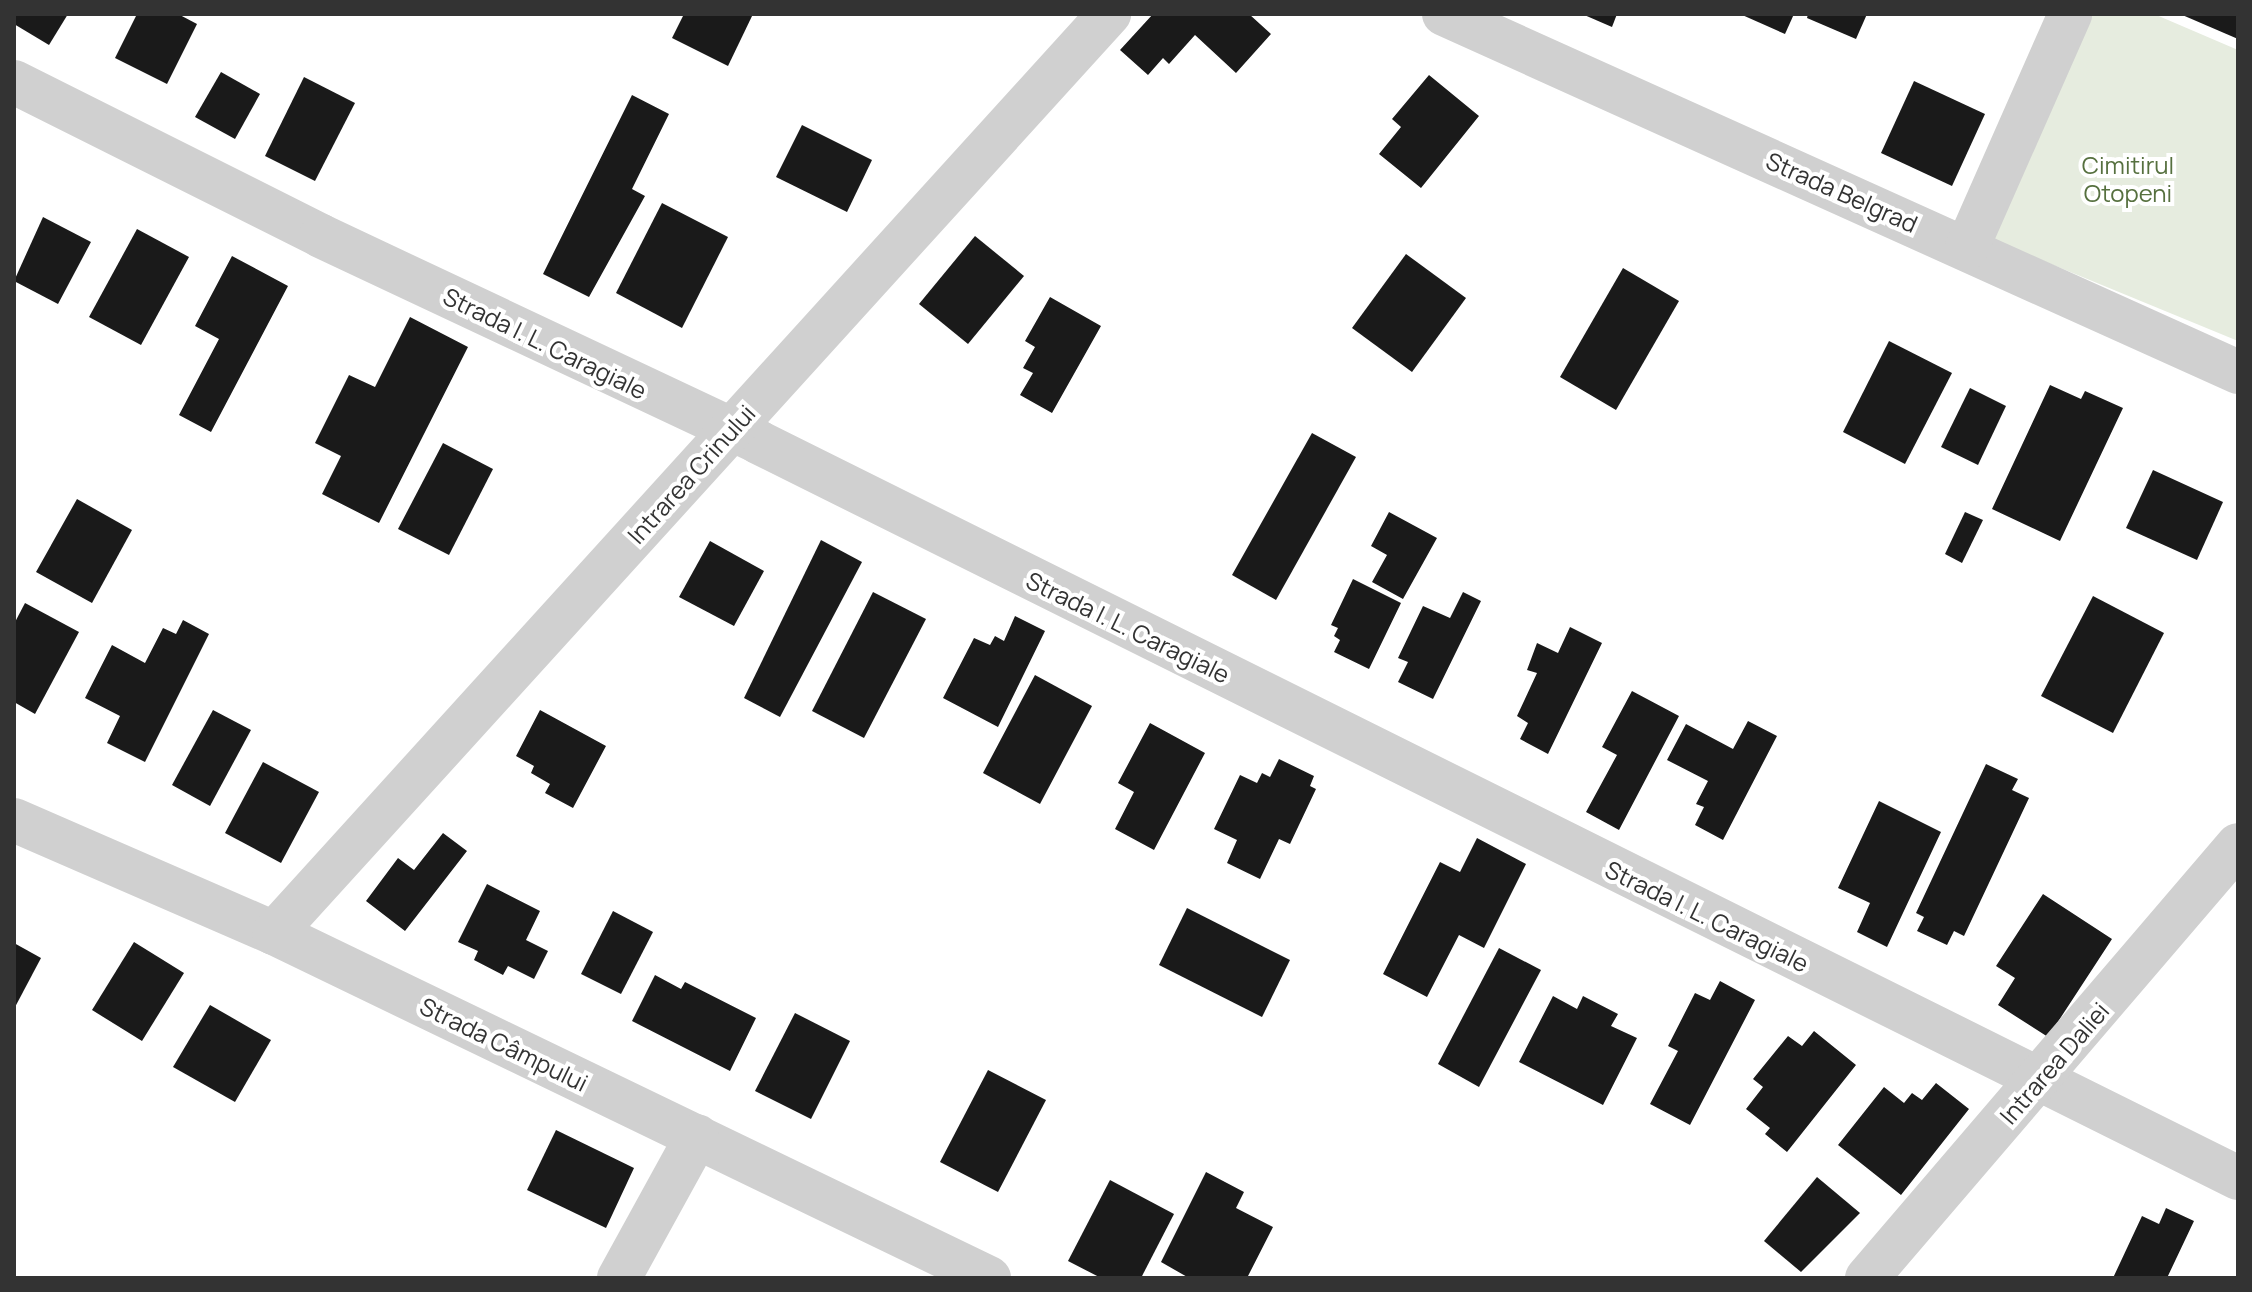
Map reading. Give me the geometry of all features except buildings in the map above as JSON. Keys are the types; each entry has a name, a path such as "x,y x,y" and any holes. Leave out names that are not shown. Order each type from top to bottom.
{"street":[{"name":"Intrarea Crinului","path":"274,933 1109,14"},
{"name":"Strada Belgrad","path":"1444,14 2238,372"},
{"path":"1967,248 2070,14"},
{"name":"Strada I. L. Caragiale","path":"14,82 321,236 730,431 2238,1178"},
{"name":"Strada Câmpului","path":"14,820 274,933 989,1278"},
{"name":"Intrarea Daliei","path":"1867,1278 2039,1081 2238,845"},
{"path":"619,1278 697,1136"}],"green space":[{"name":"Cimitirul Otopeni","path":"2083,14 2154,14 2238,50 2238,341 1985,237"}]}
